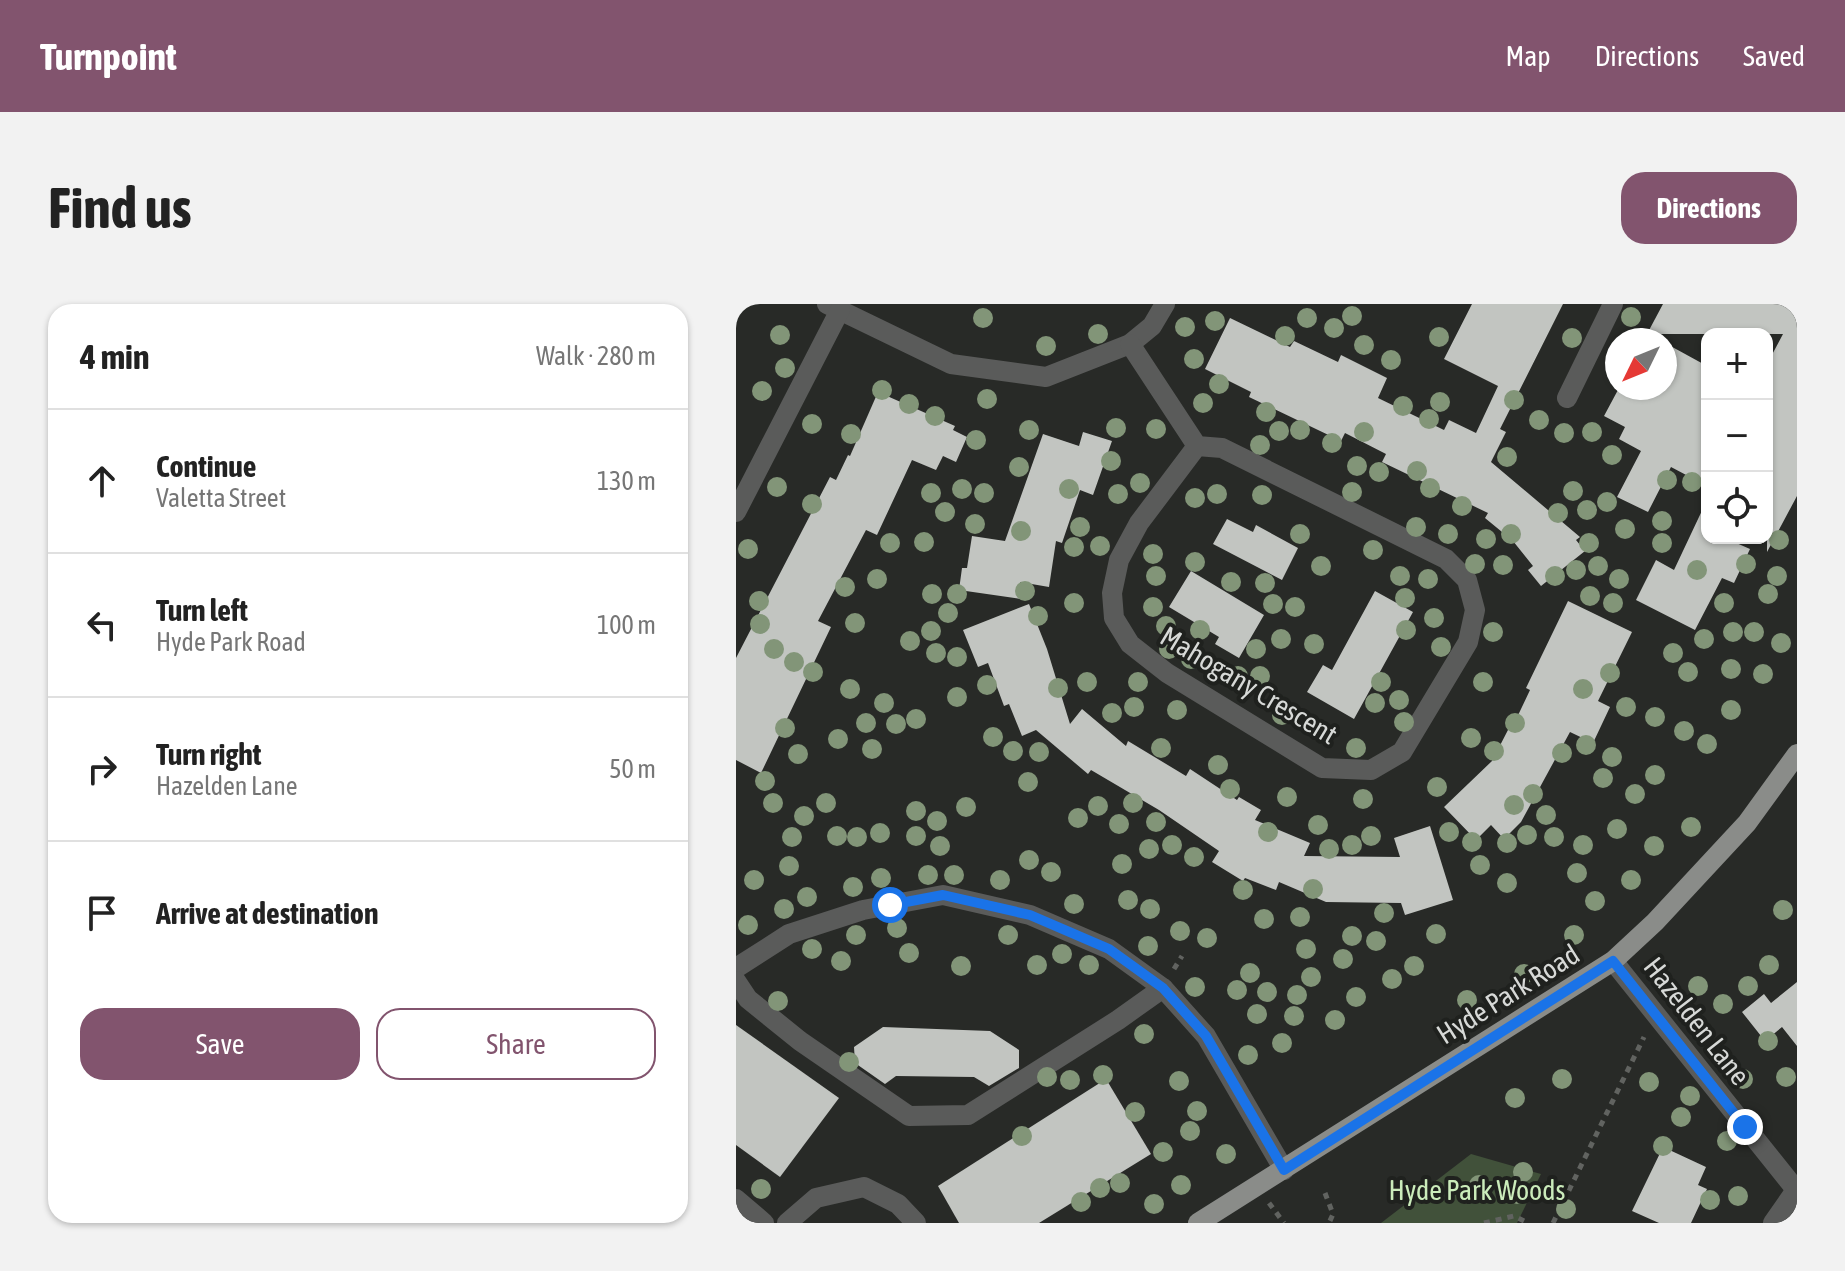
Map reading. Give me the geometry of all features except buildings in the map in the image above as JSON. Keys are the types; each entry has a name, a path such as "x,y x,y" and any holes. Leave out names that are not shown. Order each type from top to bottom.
{"main road":[{"name":"Hyde Park Road","path":"1198,1223 1613,961 1655,922 1747,823 1797,754"}],"street":[{"path":"736,512 834,307 951,364 1046,377 1130,344 1152,326 1165,304"},
{"path":"1567,398 1613,304"},
{"path":"1130,344 1197,446"},
{"name":"Mahogany Crescent","path":"1197,446 1222,448 1446,559 1467,580 1475,610 1468,642 1402,752 1371,770 1322,768 1167,673 1130,644 1114,618 1112,593 1119,560 1139,523 1197,446"},
{"path":"736,968 789,934 863,910 943,895 1030,915 1109,949 1163,988 1206,1036 1284,1170"},
{"name":"Hazelden Lane","path":"1613,961 1796,1190"},
{"path":"736,981 748,999 800,1041 909,1116 968,1115 1163,988"},
{"path":"787,1223 816,1198 864,1187 898,1204 916,1223"},
{"path":"1773,1223 1796,1190"},
{"path":"736,1199 764,1223"}],"path":[{"path":"1553,1223 1655,1014"},
{"path":"1325,1193 1333,1214 1329,1223"},
{"path":"1484,1223 1514,1216 1528,1223"}],"green space":[{"name":"Hyde Park Woods","path":"1471,1154 1541,1174 1517,1223 1381,1223"}],"route":[{"path":"890,905 943,895 1030,915 1109,949 1163,988 1206,1036 1284,1170 1613,961 1745,1127"}]}
